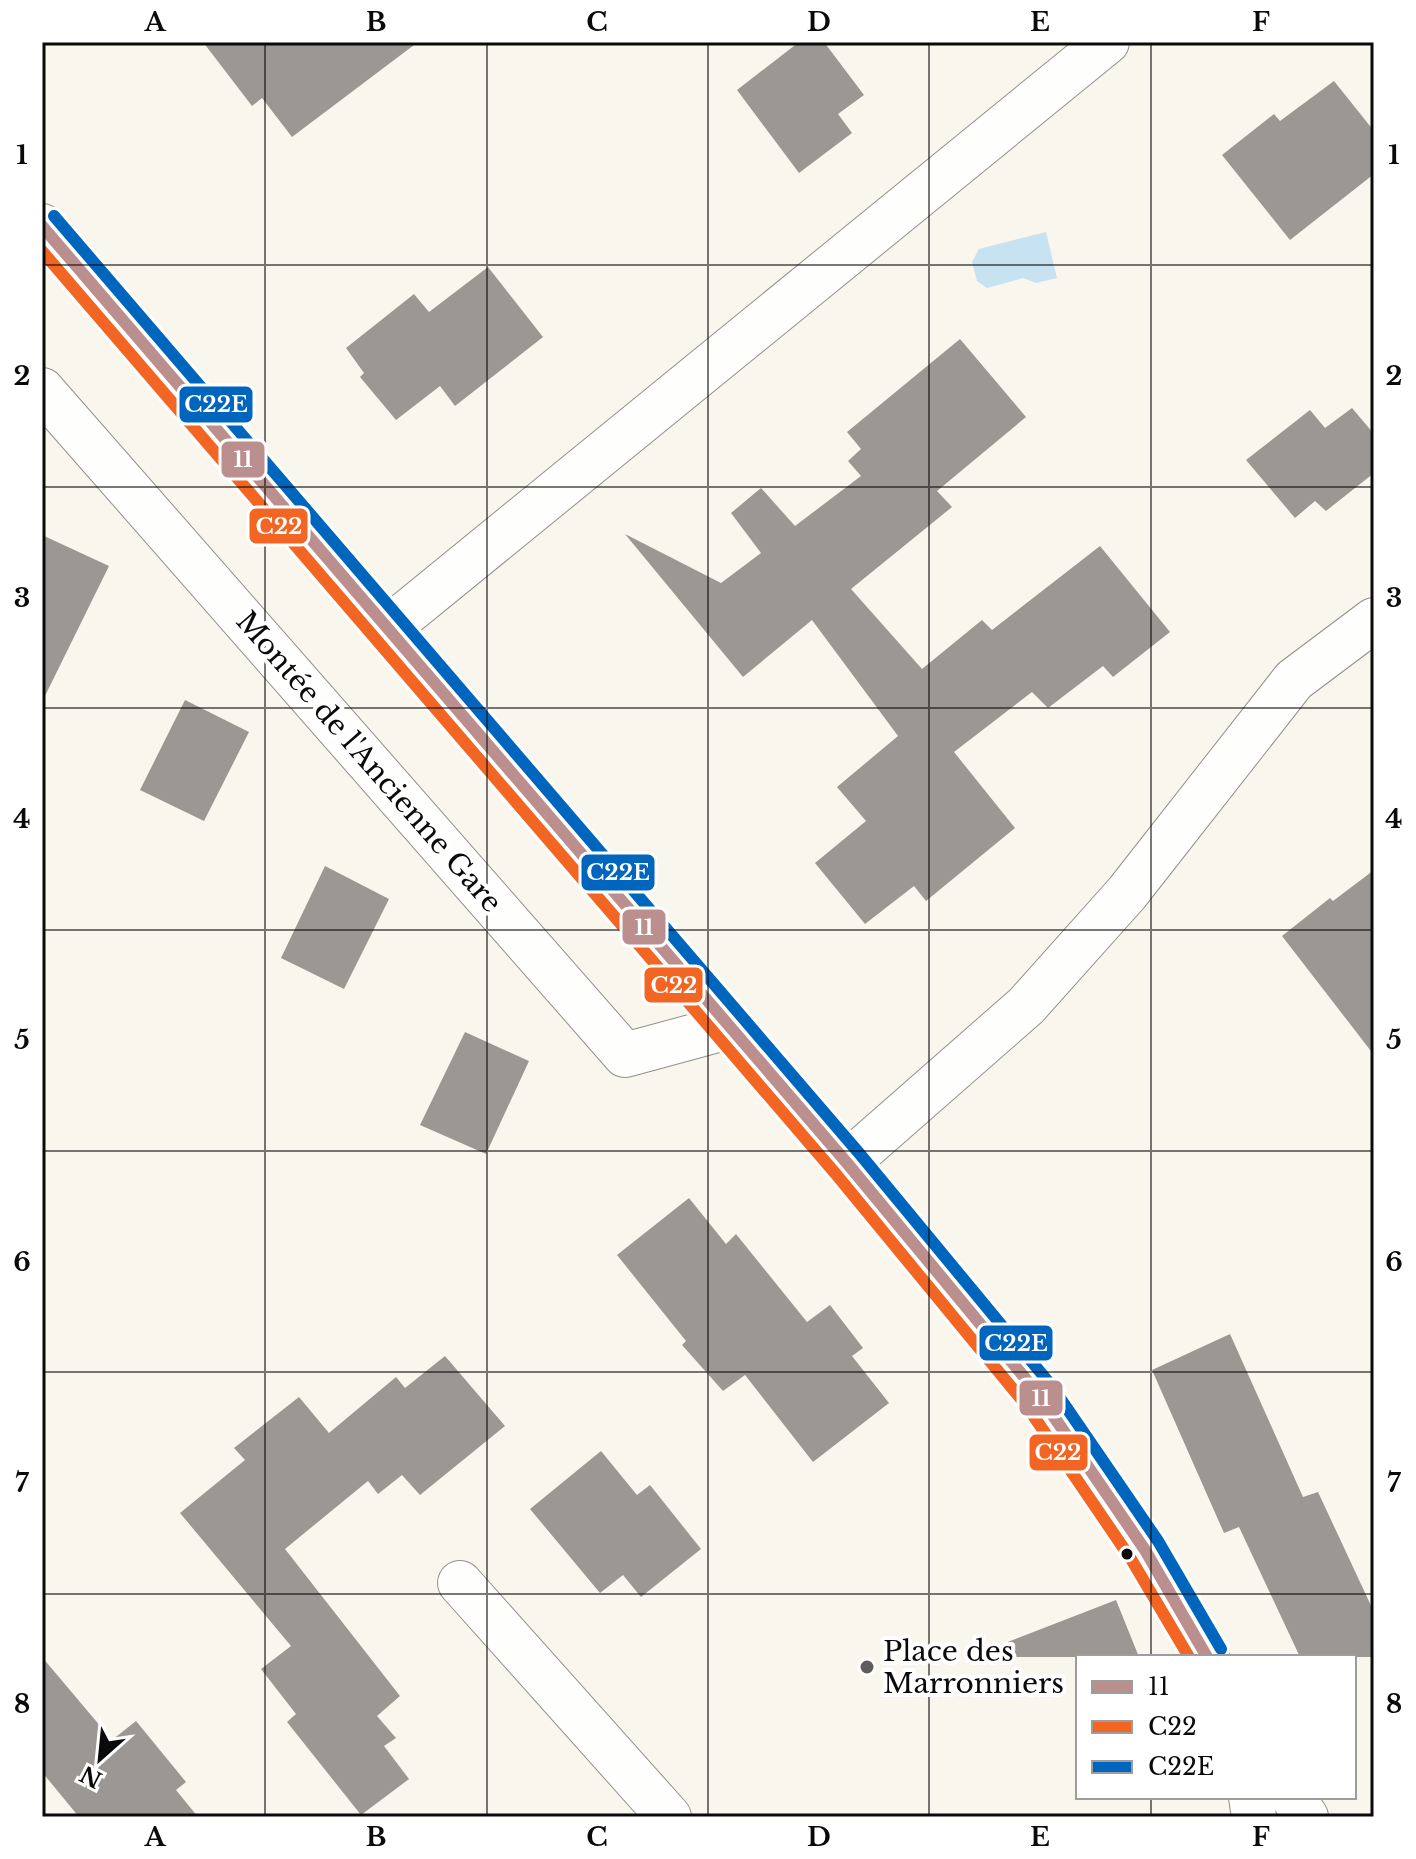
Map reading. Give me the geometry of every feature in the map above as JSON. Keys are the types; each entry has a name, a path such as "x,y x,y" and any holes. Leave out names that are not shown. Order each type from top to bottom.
{"street":[{"path":"387,629 1107,42"},
{"path":"42,226 847,1163 1039,1395 1145,1550 1206,1655"},
{"name":"Montée de l'Ancienne Gare","path":"42,390 625,1055 728,1027"},
{"path":"847,1163 1026,1006 1127,893 1294,680 1374,620"},
{"path":"460,1583 669,1817"},
{"path":"1294,1799 1306,1817"}],"water":[{"path":"1046,232 1057,278 1036,283 1023,278 987,288 977,281 972,262 979,249"}],"building":[{"path":"203,42 418,42 292,137 262,98 252,106"},
{"path":"799,42 824,42 864,95 838,114 852,133 799,173 737,90"},
{"path":"1334,81 1374,131 1374,174 1290,240 1222,155 1274,114 1280,121"},
{"path":"488,267 543,337 455,406 440,386 396,420 360,377 364,373 346,348 414,294 429,312"},
{"path":"960,339 1026,417 937,491 952,507 851,589 922,669 982,620 992,630 1100,546 1170,632 1113,677 1103,666 1048,708 1032,692 954,752 1015,828 926,901 914,886 865,924 815,863 866,821 837,787 898,736 812,620 743,677 625,534 721,583 761,553 731,513 761,488 795,526 861,476 848,461 861,449 847,432"},
{"path":"1352,408 1374,434 1374,473 1326,511 1315,501 1295,518 1246,460 1310,410 1325,428"},
{"path":"42,535 109,566 42,702"},
{"path":"185,700 249,732 204,821 140,790"},
{"path":"325,866 389,899 344,989 281,958"},
{"path":"1374,870 1374,1055 1282,936 1330,898 1333,901"},
{"path":"465,1032 529,1061 486,1154 420,1125"},
{"path":"689,1198 726,1244 736,1234 807,1322 830,1305 863,1348 852,1356 889,1403 813,1462 745,1375 723,1391 682,1345 686,1341 617,1255"},
{"path":"1230,1334 1303,1497 1318,1492 1374,1612 1374,1657 1299,1655 1239,1527 1224,1533 1152,1370"},
{"path":"445,1356 505,1426 420,1495 402,1475 378,1494 368,1481 285,1549 400,1696 377,1716 396,1738 384,1746 409,1779 361,1815 287,1722 296,1714 261,1669 291,1646 180,1513 245,1460 234,1448 299,1397 329,1433 396,1377 405,1388"},
{"path":"601,1451 637,1495 650,1485 701,1549 641,1597 623,1575 600,1593 530,1509"},
{"path":"1116,1600 1138,1655 980,1657 979,1653"},
{"path":"42,1657 112,1740 136,1721 186,1782 176,1790 198,1817 79,1817 42,1772"}],"transit line":[{"name":"C22E","path":"54,216 859,1153 1051,1385 1158,1541 1221,1649"},
{"name":"11","path":"42,226 847,1163 1039,1395 1145,1550 1206,1655"},
{"name":"C22","path":"42,251 835,1173 1026,1405 1131,1559 1188,1655"}],"place":[{"name":"Place des Marronniers","path":"867,1667"}]}
